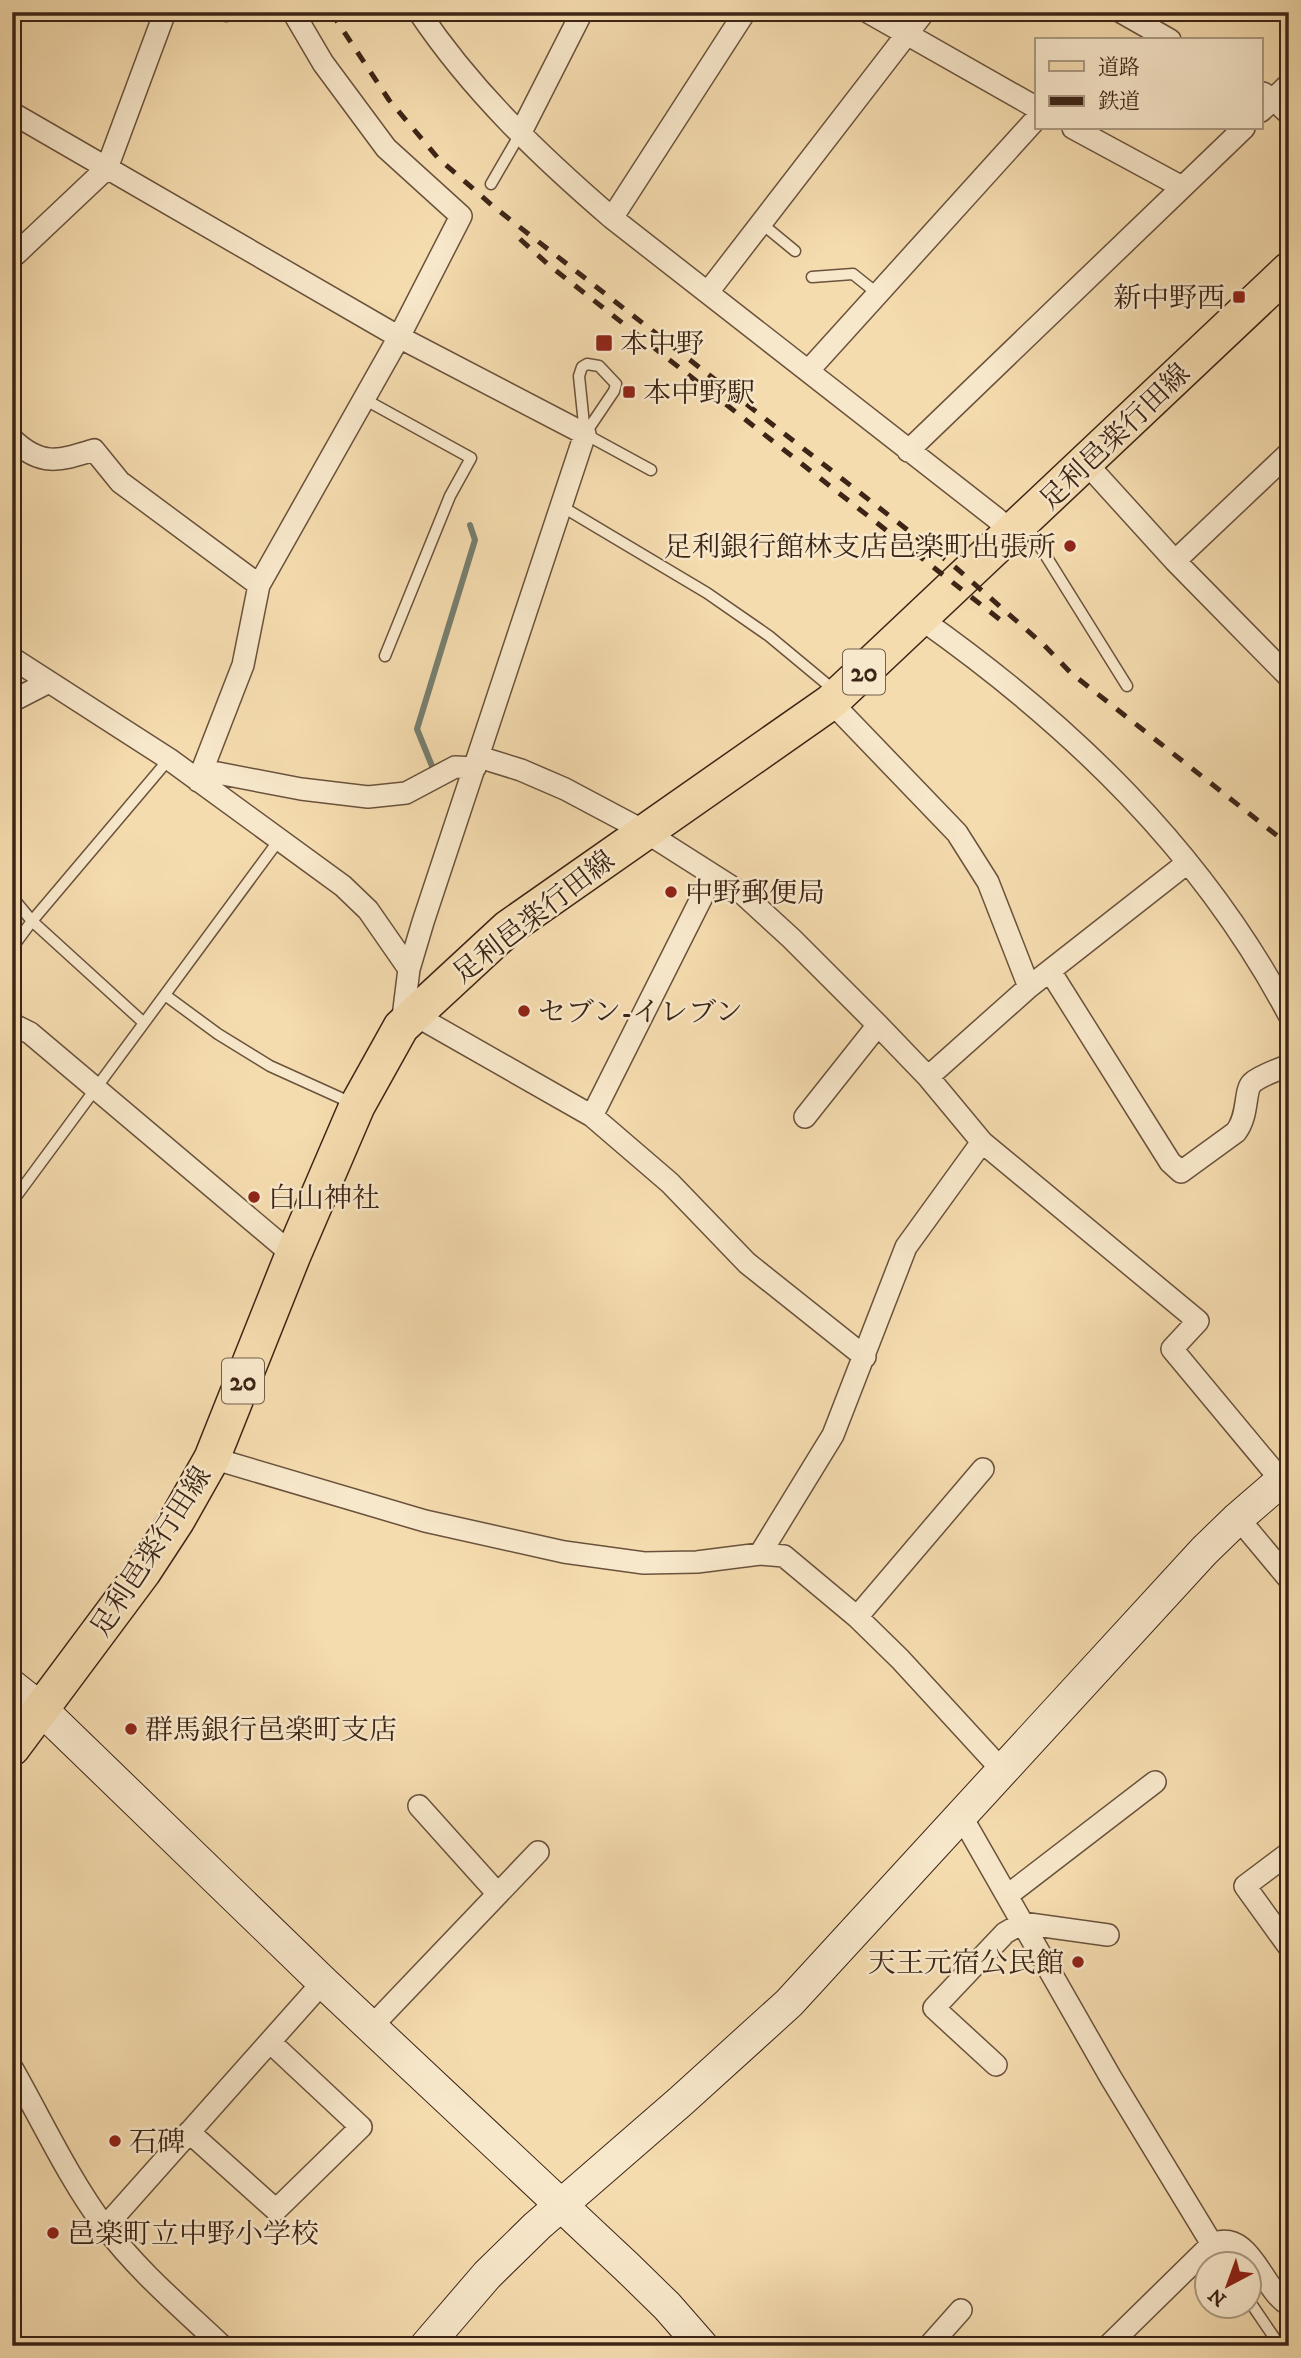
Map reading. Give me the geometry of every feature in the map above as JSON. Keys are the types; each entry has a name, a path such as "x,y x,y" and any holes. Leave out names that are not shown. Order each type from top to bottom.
{"main road":[{"name":"足利邑楽行田線","path":"12,1748 143,1572 177,1520 212,1458 293,1255 357,1105 407,1021 508,928 644,831 755,757 835,698 1289,270"}],"street":[{"path":"12,254 16,254 107,168 165,12"},
{"path":"200,775 243,665 259,585 399,337 461,216 386,148 323,63 293,12"},
{"path":"419,12 445,50 503,118 612,218 996,518 1018,527"},
{"path":"520,134 582,12"},
{"path":"612,218 745,12"},
{"path":"868,12 1035,107"},
{"path":"708,292 924,12"},
{"path":"1121,12 1166,38"},
{"path":"1271,97 1289,114"},
{"path":"12,113 399,337 585,434 409,969 407,1021 592,1116 670,1183 747,1263 865,1357"},
{"path":"808,371 1035,120"},
{"path":"1077,130 1182,187"},
{"path":"908,451 1242,130"},
{"path":"12,439 27,454 43,458 62,460 94,450 120,482 259,585"},
{"path":"1086,463 1175,561 1289,677"},
{"path":"1175,561 1284,466"},
{"path":"921,619 1057,724 1137,802 1242,936 1289,1015"},
{"path":"12,659 169,759 200,775 279,839 343,886 368,910 409,969"},
{"path":"12,701 49,682"},
{"path":"835,698 957,833 988,882 1029,988"},
{"path":"200,775 368,797 406,793 455,767 477,762 520,770 565,789 644,831 713,875 753,903 878,1025 928,1076 982,1142 1198,1321 1172,1349 1285,1477 1238,1518 958,1816 789,2003 561,2204 487,2275 426,2346"},
{"path":"928,1076 1029,988 1187,863"},
{"path":"592,1116 713,875"},
{"path":"1050,971 1170,1162 1181,1172 1236,1132 1243,1123 1247,1095 1253,1082 1289,1065"},
{"path":"12,1024 30,1033 293,1255"},
{"path":"805,1117 878,1025"},
{"path":"760,1553 833,1435 906,1247 982,1142"},
{"path":"212,1458 425,1521 564,1552 644,1563 697,1562 760,1553 784,1556 857,1618 900,1659 1002,1770"},
{"path":"857,1618 983,1469"},
{"path":"1238,1518 1289,1579"},
{"path":"12,1686 41,1710 323,1982 561,2204 667,2306 702,2346"},
{"path":"1007,1895 1155,1782"},
{"path":"419,1806 498,1894"},
{"path":"958,1816 967,1826 1111,2078 1212,2245"},
{"path":"371,2027 538,1852"},
{"path":"1289,1853 1245,1886 1289,1947"},
{"path":"996,2065 933,2008 1005,1933 1022,1923 1108,1935"},
{"path":"105,2227 323,1982"},
{"path":"190,2132 276,2210 360,2127 270,2042"},
{"path":"12,2068 84,2196 105,2227 141,2268 222,2346"},
{"path":"1108,2346 1212,2245 1224,2239 1238,2243 1289,2305"},
{"path":"929,2346 961,2310"}],"lane":[{"path":"491,184 520,134"},
{"path":"761,223 795,251"},
{"path":"811,277 853,274 877,294"},
{"path":"592,364 599,366 616,384 585,434 579,376 582,367 592,364"},
{"path":"364,399 471,458 450,496 385,656"},
{"path":"585,434 651,470"},
{"path":"561,506 707,593 769,636 835,698"},
{"path":"1018,527 1127,686"},
{"path":"12,948 169,759"},
{"path":"12,1202 97,1090 279,839"},
{"path":"12,897 33,921 145,1023"},
{"path":"165,995 218,1034 270,1066 357,1105"},
{"path":"1212,2245 1216,2250"},
{"path":"1262,2319 1280,2346"}],"waterway":[{"path":"432,766 417,729 475,540 470,525"}],"railway":[{"path":"331,12 389,100 438,158 494,207 955,567 1044,645 1071,673 1289,845"},
{"path":"520,239 550,266 1003,622"}],"place":[{"name":"新中野西","path":"1239,297"},
{"name":"本中野","path":"604,343"},
{"name":"本中野駅","path":"629,392"},
{"name":"足利銀行館林支店邑楽町出張所","path":"1070,546"},
{"name":"中野郵便局","path":"671,892"},
{"name":"セブン-イレブン","path":"524,1011"},
{"name":"白山神社","path":"254,1197"},
{"name":"群馬銀行邑楽町支店","path":"131,1729"},
{"name":"天王元宿公民館","path":"1078,1962"},
{"name":"石碑","path":"115,2141"},
{"name":"邑楽町立中野小学校","path":"53,2233"}]}
